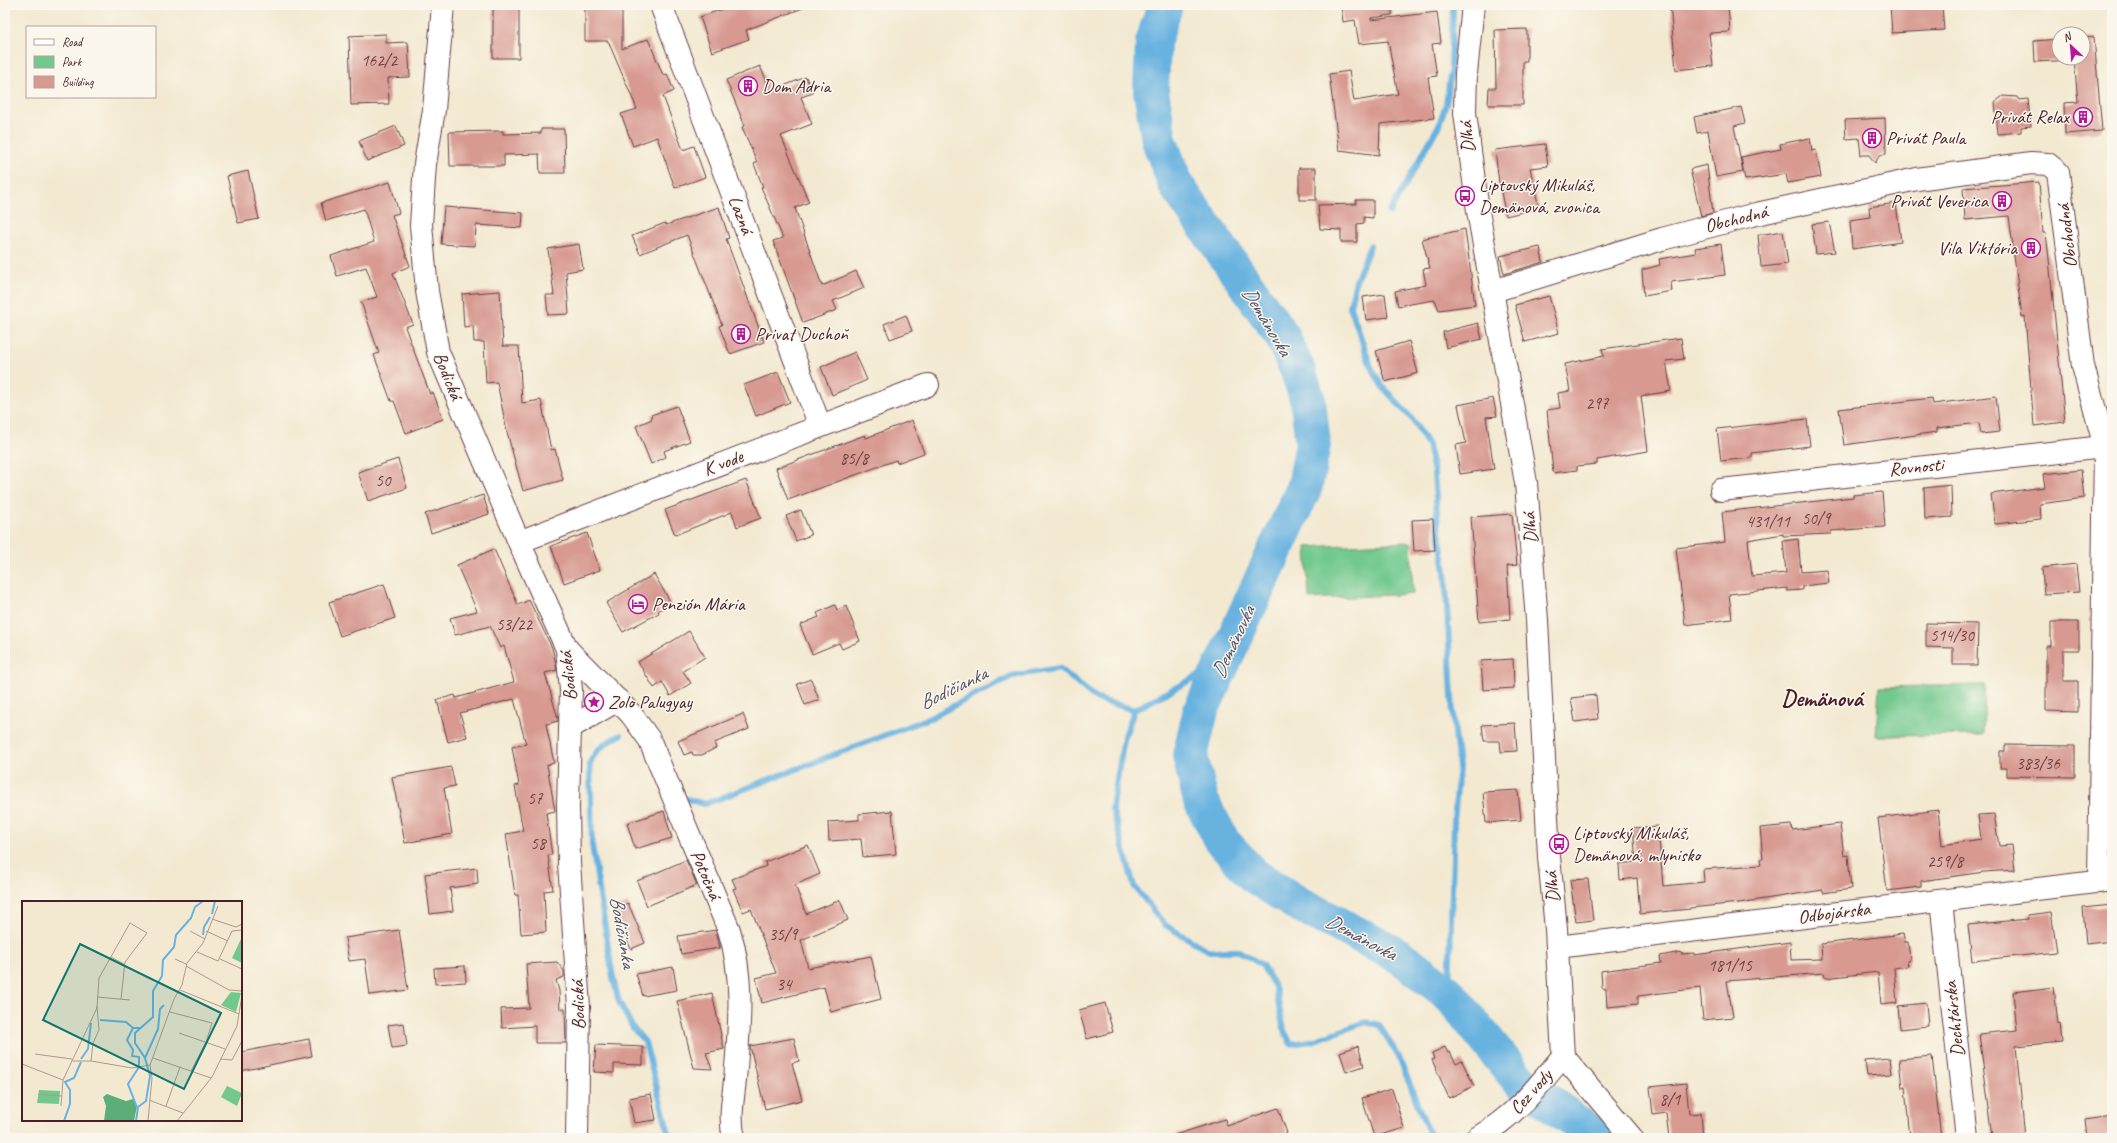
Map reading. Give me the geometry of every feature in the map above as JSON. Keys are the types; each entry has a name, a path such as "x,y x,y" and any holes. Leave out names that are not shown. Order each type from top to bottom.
{"street":[{"name":"Bodická","path":"443,5 434,110 425,164 422,225 427,291 438,352 519,542 567,649 571,673 571,727 568,806 569,863 579,1007 577,1138"},
{"name":"Lazná","path":"661,5 820,426"},
{"name":"Dlhá","path":"1473,5 1466,73 1465,113 1474,191 1526,483 1563,1056"},
{"name":"Obchodná","path":"1493,292 1689,231 1838,195 1917,179 2031,163 2048,164 2058,172 2083,366 2109,446 2106,881"},
{"name":"K vode","path":"519,542 928,385"},
{"name":"Rovnosti","path":"1721,490 2109,446"},
{"name":"Potočná","path":"567,649 618,700 649,739 733,943 739,972 740,996 731,1125 734,1138"},
{"name":"Bodická","path":"571,727 618,700"},
{"name":"Odbojárska","path":"1557,947 2106,881"},
{"name":"Dechtárska","path":"1941,901 1967,1138"},
{"name":"Cez vody","path":"1477,1138 1505,1121 1520,1106 1563,1056"},
{"path":"1563,1056 1632,1138"}],"green space":[{"path":"1411,542 1413,594 1309,599 1306,547"},
{"path":"1985,685 1983,735 1876,736 1879,687"}],"building":[{"path":"734,5 808,6 746,30 749,39 712,52 700,17"},
{"path":"1341,5 1392,5 1392,15 1371,18 1371,20 1437,12 1441,43 1432,44 1437,76 1428,77 1434,118 1380,124 1379,155 1339,150 1329,74 1349,71 1354,101 1398,94 1388,41 1359,44 1355,20 1343,22"},
{"path":"1670,5 1728,5 1730,32 1709,33 1713,66 1676,70"},
{"path":"1890,5 1942,5 1944,30 1892,33"},
{"path":"519,8 519,58 493,58 493,9"},
{"path":"585,8 622,8 622,49 648,39 663,75 667,74 674,91 663,96 683,150 694,146 705,177 675,188 657,137 633,146 621,114 637,109 608,41 585,41"},
{"path":"1527,29 1527,61 1523,61 1523,105 1488,105 1489,88 1496,88 1495,30"},
{"path":"386,34 386,43 408,42 410,77 388,78 389,104 351,105 349,36"},
{"path":"2091,37 2094,37 2102,131 2065,134 2064,103 2078,102 2075,66 2091,66"},
{"path":"2051,40 2051,61 2035,62 2034,41"},
{"path":"760,66 771,91 806,77 813,93 801,97 812,124 781,136 809,202 795,208 822,286 856,271 864,288 833,301 837,310 803,323 773,241 783,238 761,187 763,187 754,164 757,162 742,127 745,126 726,80"},
{"path":"2003,96 2017,97 2019,100 2028,99 2031,126 2021,127 2021,132 1998,134 1995,102"},
{"path":"1741,107 1745,123 1734,126 1743,172 1716,177 1708,131 1697,133 1694,117"},
{"name":"Privát Paula","path":"1885,118 1886,154 1880,155 1875,163 1869,155 1861,155 1859,138 1846,139 1845,120"},
{"path":"396,126 404,146 367,161 359,141"},
{"path":"541,129 564,129 565,173 540,173 539,154 504,155 504,166 450,166 449,132 503,131 503,134 541,133"},
{"path":"1810,138 1812,151 1816,150 1821,177 1788,183 1786,174 1745,180 1741,157 1781,149 1780,144"},
{"path":"1545,144 1548,166 1530,168 1539,208 1506,216 1499,183 1495,150"},
{"path":"1707,165 1713,213 1701,216 1690,169"},
{"path":"1299,168 1316,168 1316,200 1299,200"},
{"path":"248,171 259,219 238,223 227,176"},
{"path":"390,182 399,213 392,215 410,266 393,273 413,324 405,327 430,394 433,392 443,419 406,433 394,401 391,401 374,355 379,353 361,302 377,297 366,267 337,276 331,256 374,242 364,209 326,221 321,203"},
{"path":"2039,182 2043,233 2046,233 2049,259 2065,422 2034,426 2025,316 2022,317 2009,216 1965,220 1963,188"},
{"path":"1356,200 1373,200 1373,218 1364,217 1364,223 1357,224 1357,242 1341,242 1341,230 1320,229 1318,205 1356,204"},
{"path":"1896,203 1901,242 1852,249 1850,220 1870,217 1869,207"},
{"path":"444,207 523,213 522,228 476,225 475,246 441,244"},
{"path":"719,207 729,238 726,239 764,342 730,354 719,326 722,325 687,235 640,254 632,236 665,223 666,225"},
{"path":"1829,222 1835,252 1816,254 1812,224"},
{"path":"1465,229 1475,305 1439,310 1435,300 1398,306 1395,291 1426,285 1423,269 1430,268 1422,239"},
{"path":"1783,231 1788,264 1761,267 1758,235"},
{"path":"579,244 583,269 566,272 569,314 548,315 546,295 554,295 548,249"},
{"path":"1721,244 1725,275 1671,282 1672,291 1644,296 1642,270 1660,265 1659,259 1696,253 1695,248"},
{"path":"1540,247 1543,262 1504,274 1500,256"},
{"path":"500,291 503,346 519,346 522,403 541,400 551,450 555,449 563,480 523,491 507,432 497,382 486,383 484,342 474,342 473,326 464,327 462,294"},
{"path":"1385,294 1388,317 1366,320 1363,297"},
{"path":"1549,296 1559,333 1525,342 1515,305"},
{"path":"906,315 912,331 890,339 884,324"},
{"path":"1478,323 1482,339 1446,348 1443,332"},
{"path":"1681,338 1684,359 1666,361 1671,391 1641,396 1648,451 1597,460 1597,464 1577,466 1577,470 1553,473 1547,410 1560,408 1558,393 1570,391 1565,364 1604,356 1602,349"},
{"path":"1409,341 1418,373 1385,382 1376,351"},
{"path":"855,352 867,380 832,395 821,367"},
{"path":"778,372 790,402 756,416 744,385"},
{"path":"1996,396 2000,432 1981,434 1979,423 1937,428 1937,432 1844,445 1839,409 1932,398 1933,404"},
{"path":"1493,398 1497,416 1486,417 1494,469 1460,474 1456,445 1466,443 1458,405"},
{"path":"677,406 690,441 664,451 666,457 651,464 636,426 652,419 651,415"},
{"path":"1807,419 1810,446 1752,453 1752,458 1721,461 1717,429"},
{"path":"912,420 924,453 897,463 896,460 788,500 776,468 865,435 866,438"},
{"path":"398,459 407,488 368,501 358,472"},
{"path":"2081,470 2084,498 2040,504 2041,519 1995,524 1991,494 2045,487 2043,474"},
{"path":"746,480 761,518 737,527 732,512 675,535 665,510"},
{"path":"1951,485 1952,517 1925,519 1924,488"},
{"path":"1882,492 1885,527 1831,531 1831,534 1783,536 1783,534 1748,540 1752,576 1786,573 1783,541 1798,539 1801,572 1827,570 1829,583 1802,586 1802,590 1787,591 1787,588 1729,594 1732,619 1685,625 1676,548 1725,542 1722,512 1853,497 1853,495"},
{"path":"483,495 489,514 431,533 425,514"},
{"path":"801,510 811,535 796,541 786,516"},
{"path":"1512,514 1517,565 1507,566 1510,619 1479,622 1471,517"},
{"path":"1433,519 1435,550 1414,551 1412,520"},
{"path":"587,533 600,570 564,583 551,546"},
{"path":"494,549 518,605 529,600 552,648 557,670 545,673 558,719 558,721 546,724 554,763 547,765 555,811 546,813 552,855 548,855 553,890 544,891 546,932 521,934 518,895 515,895 506,834 523,831 515,786 519,785 512,747 526,744 514,699 460,713 467,737 448,742 437,700 455,695 456,698 514,682 504,646 500,648 490,626 455,635 450,618 477,611 457,565"},
{"path":"2076,564 2079,592 2044,594 2042,568"},
{"name":"Penzión Mária","path":"654,574 671,603 658,611 659,613 623,632 606,603"},
{"path":"384,584 395,618 340,636 329,602"},
{"path":"835,605 837,610 846,606 860,641 842,649 839,643 812,654 800,625 819,617 817,613"},
{"path":"2051,622 2079,622 2079,650 2063,650 2063,681 2078,681 2078,712 2046,711 2046,646 2051,646"},
{"path":"1926,623 1978,624 1977,665 1953,665 1953,648 1926,647"},
{"path":"689,631 705,657 683,671 691,683 670,696 662,682 654,688 638,662"},
{"path":"1513,659 1514,688 1483,690 1481,661"},
{"path":"811,679 819,700 805,705 797,684"},
{"path":"1596,695 1598,719 1575,722 1571,698"},
{"path":"743,714 749,729 714,743 716,748 702,755 693,755 692,752 684,755 678,741"},
{"path":"1515,723 1517,751 1501,752 1500,741 1484,741 1482,725"},
{"path":"2005,745 2075,746 2075,777 2007,776 2007,768 2000,768 2000,751 2005,751"},
{"path":"451,767 455,786 444,788 452,834 405,843 392,777"},
{"path":"1518,790 1521,820 1486,823 1483,792"},
{"path":"1938,810 1942,845 1981,839 1978,815 1994,814 1999,846 2012,845 2015,870 1984,872 1921,881 1921,887 1887,891 1878,818"},
{"path":"664,811 672,838 635,849 627,823"},
{"path":"892,811 896,854 863,857 861,839 829,841 828,822 859,820 859,814"},
{"path":"1840,824 1844,856 1848,855 1851,889 1823,893 1823,890 1739,903 1640,914 1637,878 1620,880 1619,864 1636,862 1633,828 1658,826 1663,886 1704,882 1703,869 1761,865 1760,859 1763,859 1760,828 1791,825 1792,830"},
{"path":"808,845 820,874 795,885 806,914 840,900 848,920 801,940 808,968 871,956 881,999 831,1012 824,987 762,1003 756,978 776,973 751,909 743,912 733,889 736,888 732,879 766,866 765,862"},
{"path":"686,860 697,885 647,906 637,881"},
{"path":"477,868 478,884 450,888 453,911 430,914 425,874"},
{"path":"1588,879 1593,920 1576,922 1570,880"},
{"path":"628,903 645,943 631,949 614,909"},
{"path":"2112,905 2112,941 2086,944 2083,908"},
{"path":"2051,912 2057,952 1972,961 1968,925 2028,919 2027,915"},
{"path":"399,930 408,990 370,995 365,959 349,961 345,938"},
{"path":"716,930 720,948 681,954 678,936"},
{"path":"1903,934 1905,942 1908,942 1910,960 1907,961 1908,966 1894,968 1897,1003 1881,1005 1878,972 1825,978 1824,973 1727,981 1733,1017 1703,1020 1700,988 1638,996 1638,1004 1607,1007 1606,989 1602,988 1601,971 1661,963 1660,956 1681,952 1681,954 1694,953 1694,955 1790,942 1791,960 1822,959 1821,944"},
{"path":"557,962 564,971 564,977 556,980 559,991 560,1009 565,1009 566,1043 535,1043 535,1026 502,1028 501,1009 529,1008 526,964"},
{"path":"465,966 466,982 435,984 434,968"},
{"path":"673,967 677,990 643,996 636,974"},
{"path":"2054,987 2058,1024 2060,1023 2062,1042 2016,1046 2025,1138 1993,1138 1979,1034 2017,1030 2013,992"},
{"path":"712,993 724,1049 706,1053 712,1069 694,1068 677,1001"},
{"path":"1105,1003 1113,1032 1087,1039 1079,1010"},
{"path":"1926,1003 1928,1026 1900,1029 1898,1006"},
{"path":"404,1023 407,1046 392,1048 388,1025"},
{"path":"794,1038 799,1061 792,1063 802,1100 765,1109 750,1046"},
{"path":"309,1039 312,1056 242,1071 242,1052"},
{"path":"596,1045 643,1047 643,1065 614,1064 614,1073 594,1072"},
{"path":"1358,1046 1364,1066 1346,1072 1340,1052"},
{"path":"1445,1047 1448,1053 1450,1052 1456,1064 1462,1061 1474,1086 1449,1098 1432,1060 1434,1059 1432,1053"},
{"path":"1932,1056 1941,1138 1910,1138 1905,1087 1902,1088 1899,1059"},
{"path":"1890,1058 1892,1074 1867,1076 1865,1060"},
{"path":"1686,1083 1689,1114 1701,1113 1703,1138 1669,1138 1666,1113 1653,1115 1650,1087"},
{"path":"1392,1089 1404,1128 1374,1137 1362,1098"},
{"path":"651,1094 656,1120 634,1123 629,1098"},
{"path":"1278,1108 1287,1133 1274,1138 1176,1138 1175,1135 1225,1119 1227,1126"},
{"path":"2112,1116 2112,1138 2087,1138 2085,1120"}],"waterway":[{"name":"Demänovka","path":"1165,5 1153,43 1151,91 1159,140 1176,185 1282,336 1298,371 1308,401 1313,444 1305,486 1201,710 1190,756 1201,801 1223,842 1253,875 1295,902 1401,957 1449,994 1518,1079 1597,1138"},
{"path":"1390,212 1439,125 1446,104 1451,70 1453,5"},
{"path":"1370,246 1356,281 1350,306 1371,367 1382,386 1413,420 1428,445 1434,472 1438,525 1445,571 1453,714 1459,767 1454,820 1449,994"},
{"name":"Bodičianka","path":"686,799 705,804 930,718 1012,676 1059,668 1097,699 1134,710 1224,662"},
{"path":"1134,710 1124,739 1112,808 1134,886 1165,925 1209,951 1239,951 1262,965 1275,987 1284,1030 1291,1044 1312,1041 1366,1022 1379,1025 1399,1057 1431,1138"},
{"name":"Bodičianka","path":"621,735 602,746 592,758 590,763 592,845 613,978 619,1002 633,1028 645,1042 670,1138"}],"place":[{"name":"Dom Adria","path":"748,86"},
{"name":"Privát Relax","path":"2083,117"},
{"name":"Privát Paula","path":"1872,138"},
{"name":"Liptovský Mikuláš, Demänová, zvonica","path":"1465,196"},
{"name":"Privát Veverica","path":"2002,201"},
{"name":"Vila Viktória","path":"2031,248"},
{"name":"Privat Duchoň","path":"741,334"},
{"name":"Penzión Mária","path":"638,604"},
{"name":"Zolo Palugyay","path":"594,702"},
{"name":"Liptovský Mikuláš, Demänová, mlynisko","path":"1559,844"}],"district":[{"name":"Demänová","path":"1822,698"}]}
